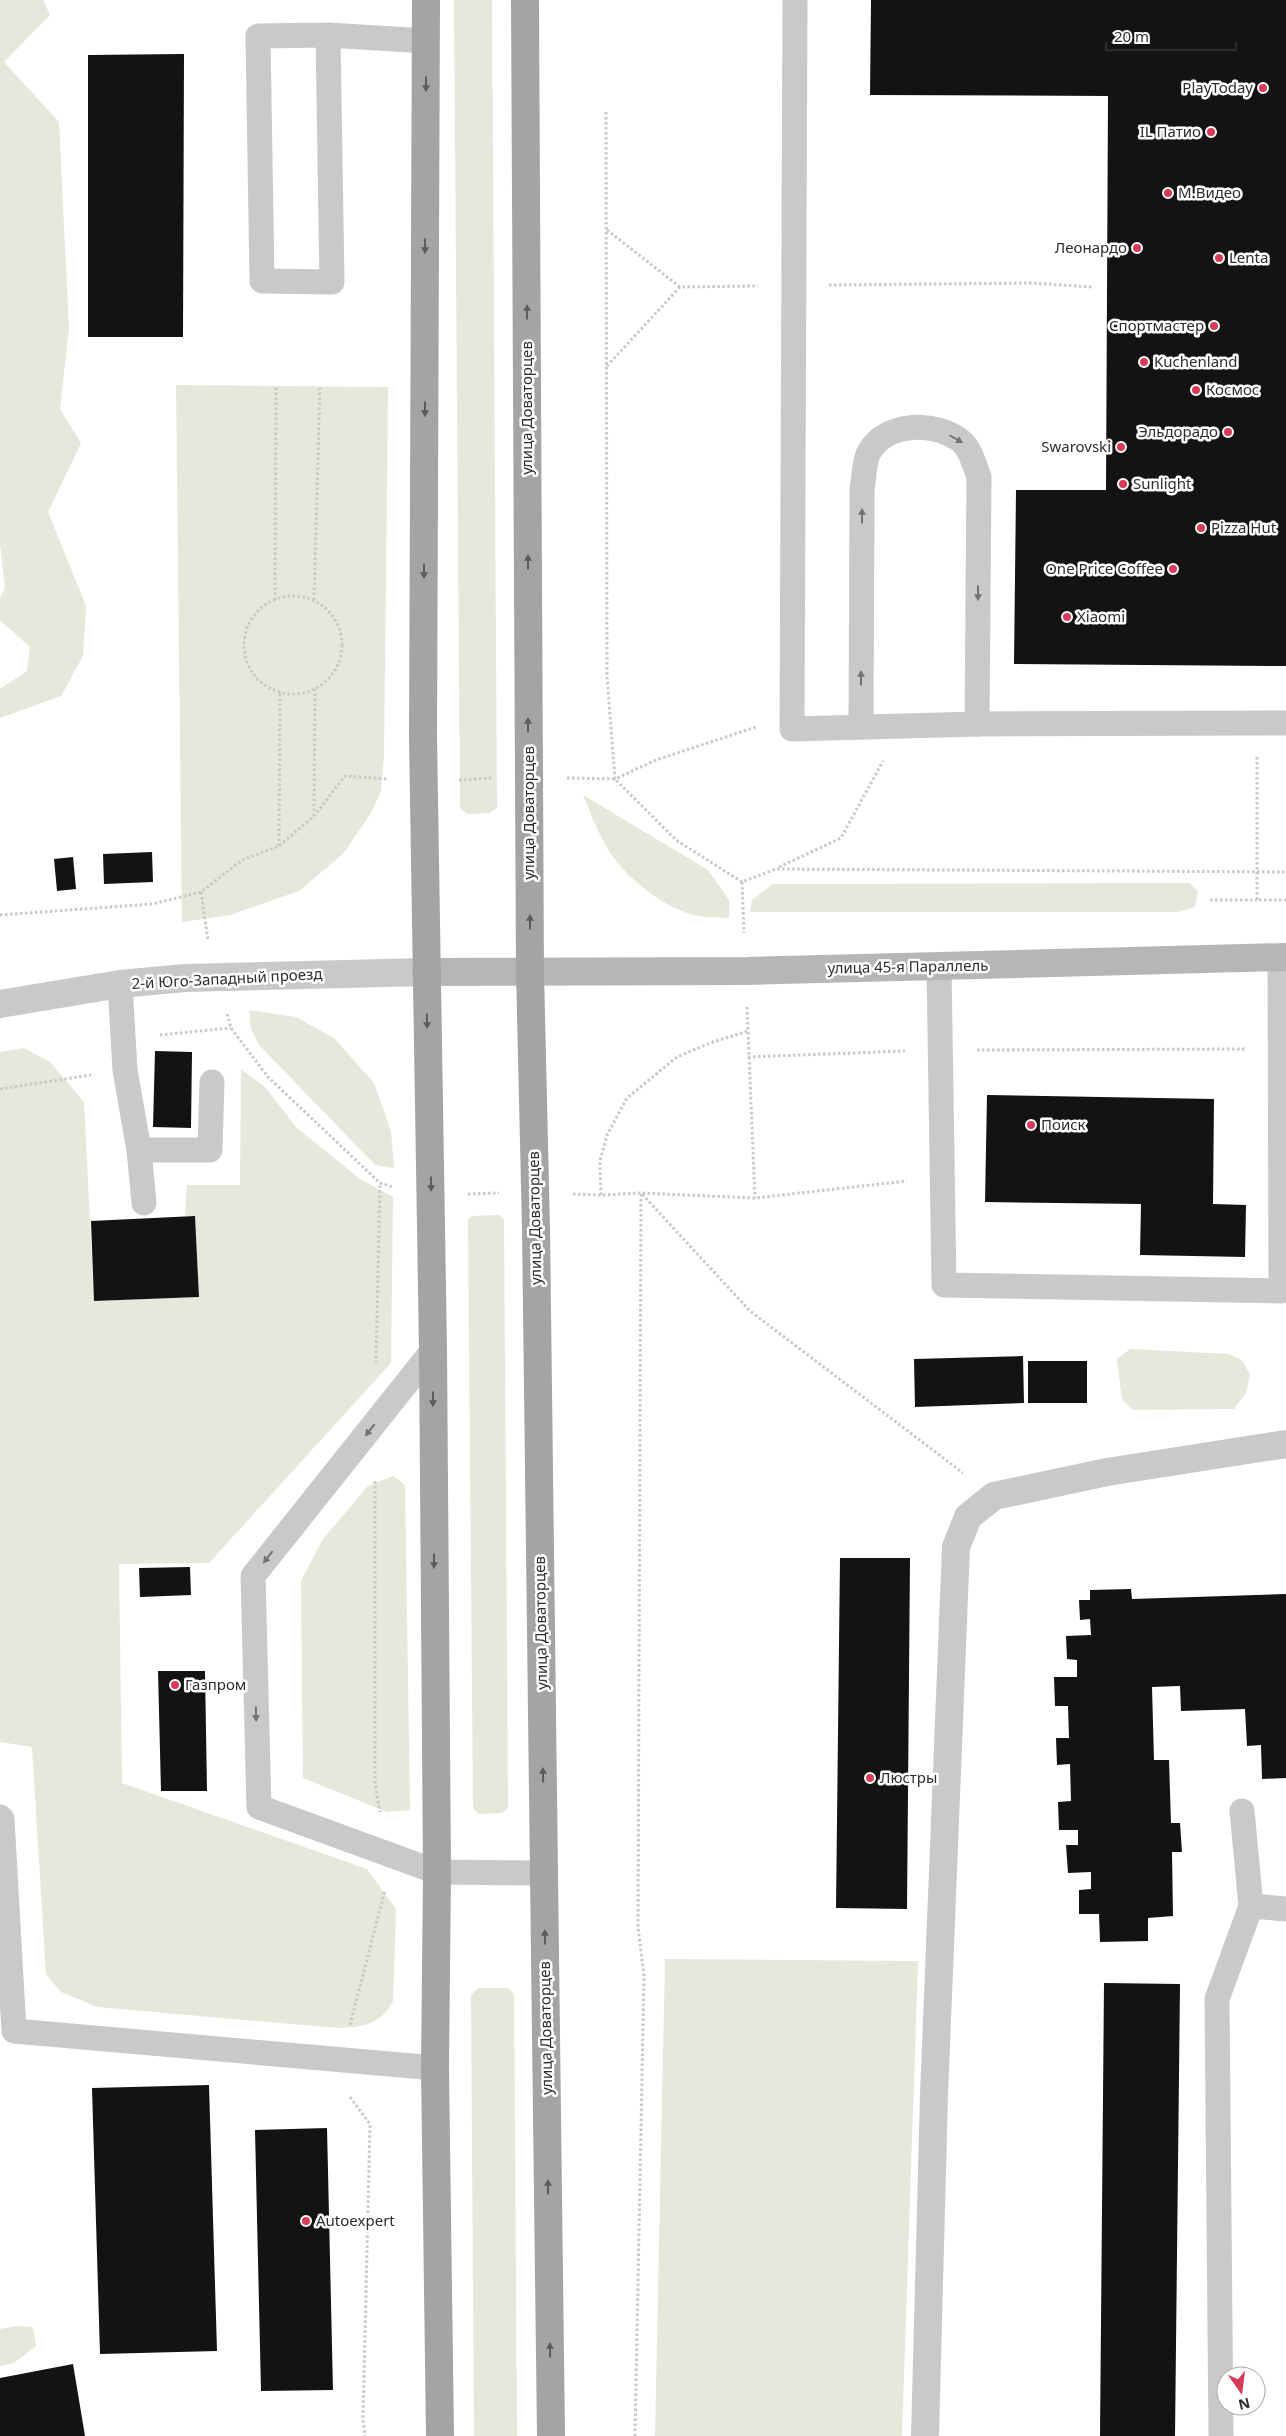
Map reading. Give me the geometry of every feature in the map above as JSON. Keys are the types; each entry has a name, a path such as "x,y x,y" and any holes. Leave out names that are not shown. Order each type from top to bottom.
{"main road":[{"path":"426,0 424,782 433,1350 437,1872 435,2068 440,2436"},
{"name":"улица Доваторцев","path":"525,0 530,971 535,1192 551,2436"},
{"name":"улица 45-я Параллель","path":"426,972 746,971 1283,957"}],"street":[{"name":"2-й Юго-Западный проезд","path":"0,1004 120,984 214,976 426,972"},
{"path":"925,2436 934,2095 956,1547 968,1517 994,1496 1107,1472 1286,1444"}],"lane":[{"path":"795,0 792,728 977,724 1286,723"},
{"path":"328,35 332,282 262,281 258,36 328,35 426,42"},
{"path":"861,727 862,490 869,452 884,435 905,428 941,430 964,443 979,477 977,724"},
{"path":"939,966 944,1285 1281,1291 1283,957"},
{"path":"120,984 126,1070 139,1150 144,1203"},
{"path":"139,1150 210,1150 212,1082"},
{"path":"433,1350 253,1576 259,1807 437,1872 544,1873"},
{"path":"1221,2436 1217,1999 1251,1906 1242,1811"},
{"path":"0,1817 2,1819 14,2030 435,2068"},
{"path":"1251,1906 1286,1909"}],"path":[{"path":"606,112 607,676 615,779 676,840 742,882 776,869 841,838 903,726"},
{"path":"606,230 680,287 1032,283 1092,287"},
{"path":"606,367 680,287"},
{"path":"275,600 276,386"},
{"path":"314,600 320,386"},
{"path":"281,597 304,597 314,600 323,606 338,624 342,645 338,666 324,684 305,694 280,692 263,685 249,667 244,646 248,624 262,608 281,597"},
{"path":"314,816 315,689"},
{"path":"280,692 280,846"},
{"path":"0,915 152,904 200,892 242,860 280,846 314,816 345,776 424,782 528,776 615,779 656,760 792,715"},
{"path":"1257,723 1257,900"},
{"path":"776,869 1286,872"},
{"path":"200,892 214,976 231,1028 268,1076 380,1183 431,1198 485,1193 535,1192 601,1195 641,1193 755,1198 942,1176"},
{"path":"1210,900 1286,900"},
{"path":"601,1195 600,1161 607,1135 627,1098 677,1057 710,1043 748,1031"},
{"path":"755,1198 748,1057 940,1050 1281,1048"},
{"path":"641,1193 750,1311 994,1496"},
{"path":"635,2436 644,1976 638,1927 641,1193"}],"shaded area":[{"path":"0,0 43,0 50,15 4,62 59,122 69,328 60,409 81,443 48,512 86,606 83,656 61,696 0,718 0,689 27,671 30,647 0,620 0,599 5,587 0,544"},
{"path":"454,0 492,0 497,808 489,813 467,814 460,808"},
{"path":"176,385 388,387 384,757 381,791 371,813 343,854 299,891 230,915 182,922"},
{"path":"583,795 708,870 729,900 729,918 702,917 686,913 660,900 636,882 609,851"},
{"path":"1190,883 1198,892 1195,907 1178,912 750,912 752,900 773,884"},
{"path":"249,1010 296,1017 334,1038 374,1083 391,1131 394,1168 375,1165 259,1045 251,1029"},
{"path":"24,1048 50,1062 84,1102 94,1301 199,1297 195,1216 185,1216 187,1185 240,1185 241,1069 265,1087 296,1127 360,1179 393,1197 391,1363 209,1563 119,1564 122,1783 367,1869 396,1909 393,2001 383,2015 370,2023 355,2027 337,2028 97,2007 61,1992 46,1974 32,1747 0,1742 0,1052"},
{"path":"499,1215 504,1220 508,1808 502,1813 478,1814 473,1808 468,1220 472,1216"},
{"path":"1130,1349 1229,1354 1243,1361 1250,1375 1246,1393 1234,1409 1133,1410 1122,1400 1117,1359"},
{"path":"393,1476 405,1485 410,1810 387,1812 303,1778 301,1581 323,1539 368,1486"},
{"path":"665,1959 918,1961 902,2436 655,2436"},
{"path":"478,1988 508,1988 514,1994 517,2436 474,2436 471,1995"},
{"path":"17,2326 33,2327 36,2346 14,2363 0,2366 0,2329"}],"building":[{"name":"Космос","path":"871,0 1286,0 1286,666 1014,664 1016,490 1106,490 1108,96 870,95"},
{"path":"184,54 183,337 88,337 88,55"},
{"path":"152,852 153,882 104,884 103,854"},
{"path":"73,857 76,889 57,891 54,859"},
{"path":"155,1051 192,1052 191,1128 153,1127"},
{"path":"987,1095 1214,1099 1213,1204 1246,1205 1245,1257 1140,1255 1141,1204 985,1202"},
{"path":"195,1216 199,1297 94,1301 91,1221"},
{"path":"1023,1356 1024,1403 915,1407 914,1359"},
{"path":"1028,1361 1087,1361 1087,1403 1028,1403"},
{"path":"840,1558 910,1558 907,1909 836,1908"},
{"path":"190,1567 191,1595 140,1597 139,1568"},
{"path":"1131,1589 1132,1599 1286,1594 1286,1778 1262,1779 1261,1745 1247,1746 1245,1709 1181,1711 1180,1686 1152,1687 1154,1760 1169,1760 1171,1823 1180,1823 1182,1852 1172,1852 1173,1916 1148,1918 1148,1941 1100,1942 1099,1914 1079,1914 1079,1890 1091,1889 1091,1872 1068,1873 1066,1845 1078,1845 1078,1830 1059,1830 1058,1802 1071,1801 1070,1764 1057,1765 1056,1738 1069,1738 1068,1706 1055,1706 1054,1677 1077,1677 1077,1660 1067,1659 1066,1636 1091,1635 1090,1619 1080,1620 1079,1600 1090,1600 1090,1590"},
{"path":"158,1671 205,1671 207,1791 161,1791"},
{"path":"1104,1983 1180,1984 1175,2436 1100,2436"},
{"path":"209,2085 217,2351 100,2354 92,2088"},
{"path":"327,2128 333,2390 261,2391 255,2130"},
{"path":"73,2364 85,2436 0,2436 0,2378"}],"place":[{"name":"PlayToday","path":"1263,88"},
{"name":"IL Патио","path":"1211,132"},
{"name":"М.Видео","path":"1168,193"},
{"name":"Леонардо","path":"1137,248"},
{"name":"Lenta","path":"1219,258"},
{"name":"Спортмастер","path":"1214,326"},
{"name":"Kuchenland","path":"1144,362"},
{"name":"Космос","path":"1196,390"},
{"name":"Эльдорадо","path":"1228,432"},
{"name":"Swarovski","path":"1121,447"},
{"name":"Sunlight","path":"1123,484"},
{"name":"Pizza Hut","path":"1201,528"},
{"name":"One Price Coffee","path":"1173,569"},
{"name":"Xiaomi","path":"1067,617"},
{"name":"Поиск","path":"1031,1125"},
{"name":"Газпром","path":"175,1685"},
{"name":"Люстры","path":"870,1778"},
{"name":"Autoexpert","path":"306,2221"}]}
